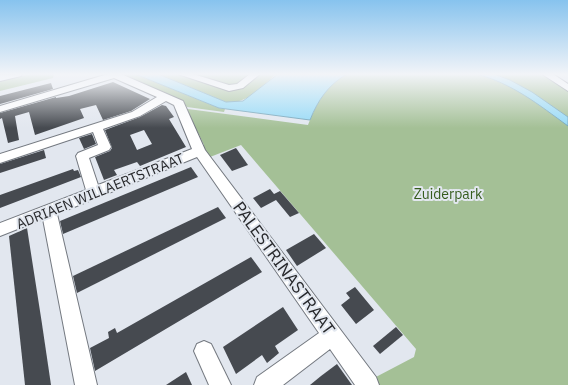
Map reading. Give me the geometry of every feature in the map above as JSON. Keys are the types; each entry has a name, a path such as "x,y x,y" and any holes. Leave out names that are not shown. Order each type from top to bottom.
{"street":[{"path":"0,109 60,92"},
{"name":"PALESTRINASTRAAT","path":"153,92 179,103 199,151 368,385"},
{"path":"0,159 136,114 165,97"},
{"path":"94,193 82,156 105,148 96,127"},
{"name":"ADRIAEN WILLAERTSTRAAT","path":"0,230 199,151"},
{"path":"49,211 86,385"},
{"path":"265,385 332,335"},
{"path":"204,351 220,385"}],"green space":[{"path":"163,92 179,92 225,109 224,112 187,107 181,100"},
{"path":"202,92 256,92 241,101 226,102"},
{"name":"Zuiderpark","path":"326,92 568,92 568,385 379,385 374,378 414,357 416,349 241,145 210,157 202,146 204,145 187,110 308,125 318,102"}],"water":[{"path":"179,92 202,92 226,102 243,101 255,92 326,92 316,106 310,120 219,108"},
{"path":"518,92 532,92 568,117 568,126 536,103"}],"building":[{"path":"16,92 43,92 0,104 0,96"},
{"path":"82,92 135,92 150,99 131,111 103,120 96,105 80,109 84,118 35,135 29,112 15,116 19,140 8,143 2,118 0,119 0,113 56,97 69,96"},
{"path":"162,105 166,106 174,117 169,119 186,147 140,166 137,162 114,170 117,175 104,180 95,157 110,151 112,148 105,130 140,117","holes":["144,130 152,144 137,150 130,135"]},
{"path":"92,134 96,144 84,149 79,138"},
{"path":"236,148 248,165 232,171 220,155"},
{"path":"44,150 46,158 0,173 0,164"},
{"path":"191,167 198,177 63,234 60,221"},
{"path":"73,169 74,171 78,170 81,177 0,208 0,195"},
{"path":"270,189 274,194 280,191 299,213 290,217 276,200 261,208 253,198"},
{"path":"218,207 226,218 77,293 73,276"},
{"path":"27,228 51,385 25,385 9,236"},
{"path":"314,234 326,248 297,266 286,250"},
{"path":"251,257 262,272 95,371 90,348 109,338 108,332 115,328 117,333"},
{"path":"355,287 374,310 356,324 341,305 350,298 346,293"},
{"path":"283,307 298,330 275,346 279,353 267,363 262,355 236,374 223,347"},
{"path":"396,327 403,335 380,354 373,346"},
{"path":"337,364 352,385 310,385 321,376"},
{"path":"186,372 192,385 166,385"}]}
